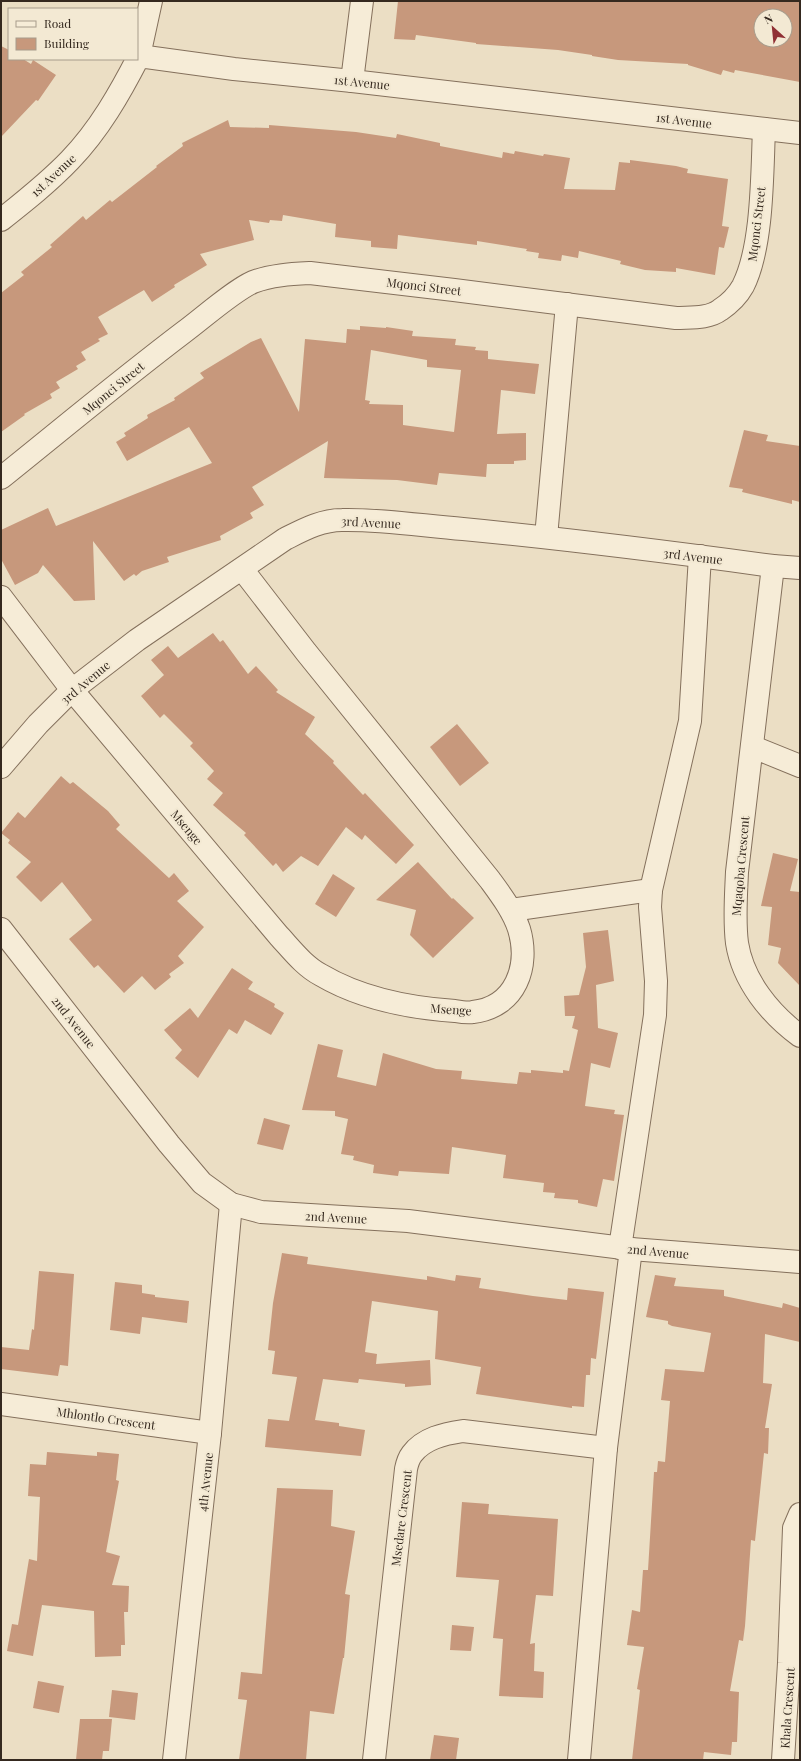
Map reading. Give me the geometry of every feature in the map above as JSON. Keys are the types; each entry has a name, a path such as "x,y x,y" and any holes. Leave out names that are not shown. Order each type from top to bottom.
{"street":[{"path":"139,56 151,1"},
{"path":"352,81 362,1"},
{"name":"1st Avenue","path":"139,56 234,69 352,81 800,133"},
{"name":"1st Avenue","path":"1,220 38,191 88,140 125,84 137,60"},
{"name":"Mqonci Street","path":"1,478 140,366 235,293 253,282 291,274 310,273 676,318 703,316 719,311 732,301 742,286 750,266 757,233 764,129"},
{"path":"546,537 567,304"},
{"name":"3rd Avenue","path":"1,767 38,724 72,690 138,640 285,539 309,527 325,522 342,520 546,537 773,566 800,568"},
{"path":"579,1760 625,1249 655,1015 656,981 650,907 652,890 690,721 700,556"},
{"name":"Mqaqoba Crescent","path":"773,566 753,747 737,872 735,915 737,944 742,963 754,988 766,1004 800,1036"},
{"name":"Msenge","path":"72,690 302,962 321,975 352,989 382,999 438,1010 473,1012 493,1006 508,996 516,984 522,965 523,946 519,928 511,910 490,880 306,652 242,569"},
{"path":"1,597 72,690"},
{"path":"753,747 800,766"},
{"path":"511,910 652,890"},
{"name":"2nd Avenue","path":"1,929 169,1144 202,1183 231,1204 260,1212 408,1221 625,1249 800,1262"},
{"name":"4th Avenue","path":"174,1760 210,1433 231,1204"},
{"name":"Mhlontlo Crescent","path":"1,1404 210,1433"},
{"name":"Msedare Crescent","path":"374,1760 406,1469 411,1455 423,1444 440,1435 463,1431 606,1448"},
{"name":"Khala Crescent","path":"783,1760 789,1663 794,1528 800,1514"}],"building":[{"path":"398,1 800,1 800,82 735,70 734,73 723,70 721,75 688,64 618,60 558,50 476,44 416,35 415,40 394,39"},
{"path":"1,46 8,50 8,60 25,60 31,64 33,60 56,75 38,101 36,100 1,137"},
{"path":"228,120 230,127 269,128 269,125 356,132 396,138 397,134 440,143 440,146 502,158 503,152 514,154 515,151 543,156 544,154 570,158 564,189 615,190 619,162 630,163 630,160 676,166 688,169 687,173 728,179 722,226 729,227 724,248 719,247 715,275 676,268 676,272 645,270 620,264 621,261 579,251 578,258 562,255 561,261 538,258 539,253 526,251 527,249 477,241 477,245 398,235 397,249 371,247 371,241 335,237 336,224 283,215 282,221 270,220 269,223 249,220 254,240 200,254 207,265 174,285 175,287 152,302 144,290 98,317 108,334 98,339 100,341 81,352 86,360 76,366 78,369 56,382 60,388 50,394 52,398 24,414 25,415 1,432 1,293 24,275 21,272 52,247 50,245 83,216 86,220 110,200 112,202 183,146 182,143"},
{"path":"360,326 386,327 413,331 412,336 456,339 455,345 476,347 475,350 488,351 488,359 539,364 535,394 501,390 497,434 526,433 526,460 514,461 514,464 487,464 486,477 439,473 437,485 397,480 324,478 328,441 252,487 264,505 250,513 253,518 220,536 221,540 167,557 169,562 142,571 136,576 134,574 124,581 93,541 95,600 74,601 43,565 38,573 15,585 1,559 1,530 48,508 56,526 212,463 189,427 127,461 116,442 126,436 124,433 148,418 147,415 175,400 174,398 204,378 200,373 251,342 261,338 299,412 305,339 346,343 347,329 360,330","holes":["371,350 427,360 427,367 461,370 454,432 403,425 403,405 369,404 370,401 365,400"]},
{"path":"744,430 768,435 766,441 800,446 800,502 792,500 792,504 742,492 743,489 729,487"},
{"path":"213,633 220,642 223,640 248,674 256,666 278,690 276,692 315,717 305,734 334,761 333,763 363,795 365,793 414,845 396,864 365,835 362,840 346,827 318,866 301,856 283,872 276,863 273,866 244,835 246,833 213,805 223,793 207,779 214,771 190,746 193,743 164,714 160,718 141,696 164,675 151,660 168,646 178,658"},
{"path":"457,724 489,763 460,786 430,747"},
{"path":"61,776 70,784 73,782 108,811 120,825 116,829 169,878 174,873 189,891 177,901 204,927 178,956 184,963 169,974 171,977 155,990 142,976 124,993 98,965 94,968 69,939 92,920 62,882 41,902 16,877 31,862 8,843 10,840 1,833 18,812 25,818"},
{"path":"773,853 798,859 790,891 800,892 800,986 778,963 781,948 768,945 772,907 761,906"},
{"path":"418,862 452,899 453,898 474,918 433,958 410,935 416,910 376,900"},
{"path":"333,874 355,888 336,917 315,904"},
{"path":"608,930 614,981 596,985 598,1028 618,1033 610,1068 591,1063 585,1106 615,1110 614,1114 624,1115 614,1181 603,1179 597,1207 578,1203 578,1200 554,1198 555,1193 543,1192 544,1183 503,1178 506,1155 452,1147 449,1174 399,1171 398,1176 373,1173 374,1165 353,1160 354,1156 341,1154 348,1119 335,1116 335,1111 302,1110 318,1044 343,1050 337,1077 376,1086 383,1053 436,1069 462,1071 461,1079 517,1084 519,1072 531,1073 531,1070 563,1073 563,1070 569,1071 578,1030 572,1028 575,1016 565,1016 564,996 579,995 586,967 583,933"},
{"path":"232,968 253,982 248,989 275,1004 274,1007 284,1013 271,1035 245,1020 237,1034 229,1029 198,1078 175,1058 182,1050 164,1030 190,1008 198,1018"},
{"path":"264,1118 290,1125 283,1150 257,1144"},
{"path":"282,1253 308,1257 307,1264 427,1280 427,1276 455,1281 456,1275 481,1278 479,1288 533,1296 567,1300 568,1288 604,1292 596,1359 591,1358 590,1375 586,1375 584,1407 572,1406 572,1408 476,1394 481,1367 435,1359 438,1311 372,1301 365,1352 377,1354 376,1364 430,1360 431,1385 405,1387 405,1384 359,1379 358,1383 323,1379 315,1420 339,1423 339,1426 365,1430 361,1456 265,1447 268,1419 289,1421 297,1377 272,1374 275,1351 268,1350 273,1303"},
{"path":"39,1271 74,1274 68,1366 60,1365 58,1376 1,1369 1,1347 29,1350 32,1329 34,1330"},
{"path":"655,1275 676,1278 674,1286 724,1290 724,1296 782,1308 783,1303 800,1308 800,1342 765,1334 763,1383 772,1384 765,1428 769,1428 768,1454 764,1453 755,1541 751,1540 743,1641 739,1640 730,1691 739,1692 737,1742 732,1742 731,1755 704,1752 703,1760 632,1760 640,1690 637,1689 644,1647 627,1645 632,1610 640,1612 643,1570 648,1570 654,1472 657,1472 658,1461 665,1462 670,1401 661,1400 665,1369 704,1372 711,1333 672,1326 668,1324 668,1321 646,1317"},
{"path":"115,1282 142,1285 142,1293 155,1295 155,1297 189,1301 187,1323 142,1317 140,1334 110,1330"},
{"path":"47,1452 97,1456 97,1452 119,1454 116,1480 119,1481 106,1552 120,1556 112,1585 129,1586 128,1612 124,1612 125,1645 121,1645 121,1656 95,1657 94,1611 42,1605 33,1656 7,1651 12,1624 18,1625 29,1559 37,1561 40,1497 28,1496 30,1464 46,1465"},
{"path":"277,1488 333,1490 331,1526 355,1531 345,1594 350,1595 344,1658 334,1714 310,1711 306,1760 239,1760 247,1700 238,1699 241,1672 262,1674"},
{"path":"462,1502 489,1504 488,1514 558,1519 553,1596 536,1595 530,1644 535,1643 534,1671 544,1672 543,1698 499,1696 503,1639 493,1638 499,1580 456,1577"},
{"path":"452,1625 474,1627 471,1651 450,1650"},
{"path":"38,1681 64,1686 59,1713 33,1708"},
{"path":"112,1690 138,1693 135,1720 109,1717"},
{"path":"80,1719 112,1719 109,1751 103,1751 102,1760 76,1760"},
{"path":"434,1735 459,1738 456,1760 430,1760"}]}
